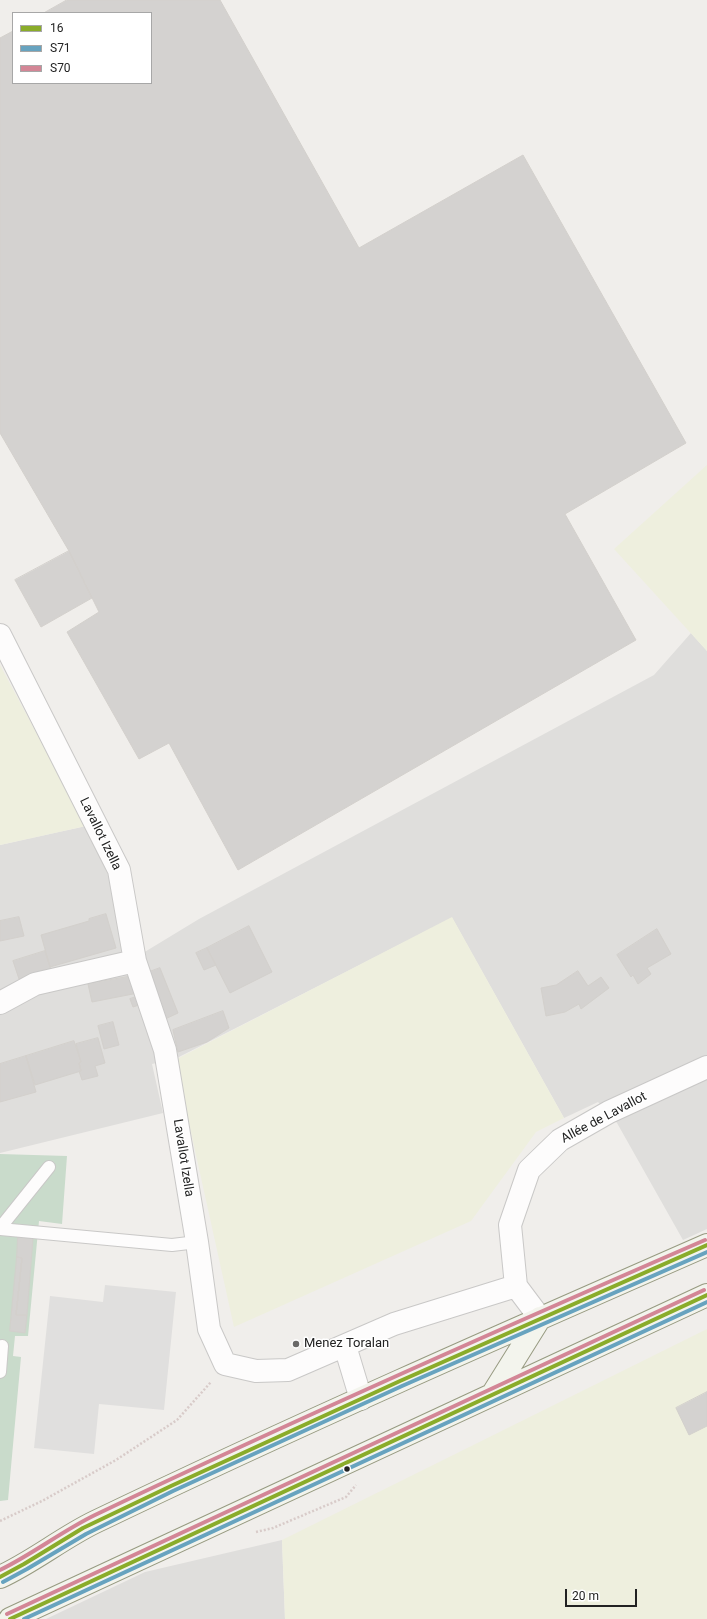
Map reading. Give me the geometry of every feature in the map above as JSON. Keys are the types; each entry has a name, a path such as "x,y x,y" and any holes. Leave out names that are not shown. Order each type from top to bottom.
{"main road":[{"path":"0,1578 21,1568 92,1524 361,1399 540,1318 707,1245"},
{"path":"10,1619 707,1295"},
{"path":"492,1395 540,1318"}],"street":[{"name":"Lavallot Izella","path":"0,635 120,870 135,961 165,1050 197,1242 209,1329 225,1364"},
{"path":"0,1003 35,984 135,961"},
{"name":"Allée de Lavallot","path":"516,1286 510,1225 529,1170 560,1140 609,1112 707,1067"},
{"path":"225,1364 256,1371 288,1370 394,1324 516,1286 540,1318"},
{"path":"344,1346 361,1399"}],"lane":[{"path":"0,1228 49,1167"},
{"path":"0,1228 172,1245 197,1242"},
{"path":"0,1372 5,1346"}],"path":[{"path":"0,1521 42,1501 116,1460 177,1420 205,1390 225,1364"}],"shaded area":[{"path":"691,633 707,651 707,1229 683,1240 617,1123 598,1102 564,1118 452,918 175,1059 152,1064 163,1113 0,1153 0,845 86,826 143,953 199,919 654,675"},
{"path":"105,1285 176,1292 164,1410 99,1404 94,1454 34,1448 50,1296 103,1302"},
{"path":"282,1540 285,1619 46,1619 145,1572"}],"green space":[{"path":"707,465 707,651 614,549"},
{"path":"0,665 86,826 0,845"},
{"path":"452,917 564,1118 536,1132 471,1221 234,1327 175,1060"},
{"path":"0,1154 67,1156 62,1224 39,1221 28,1336 15,1336 13,1356 21,1357 8,1500 0,1501"},
{"path":"707,1329 707,1619 285,1619 282,1540"}],"building":[{"path":"67,0 220,0 359,248 523,155 686,443 565,514 636,640 238,870 169,743 139,759 67,632 99,612 69,551 0,433 0,38 12,32 12,84 152,84 152,12 46,12"},
{"path":"69,551 92,598 41,627 15,580"},
{"path":"106,914 116,948 50,967 41,935 89,921 89,919"},
{"path":"19,917 24,936 0,941 0,921"},
{"path":"249,926 272,972 230,993 207,948"},
{"path":"657,929 671,954 647,968 651,974 638,984 633,975 631,977 617,955"},
{"path":"207,948 216,965 204,970 196,953"},
{"path":"45,951 51,970 19,979 13,961"},
{"path":"160,968 178,1013 163,1020 144,974"},
{"path":"578,971 588,986 601,977 609,988 581,1009 579,1004 565,1012 546,1016 541,988 556,985"},
{"path":"133,976 138,993 92,1002 88,984"},
{"path":"139,996 142,1004 133,1007 130,999"},
{"path":"223,1011 229,1028 207,1042 178,1052 173,1030"},
{"path":"113,1022 119,1045 104,1049 98,1026"},
{"path":"98,1038 105,1063 95,1066 98,1076 82,1080 79,1071 81,1071 79,1063 81,1062 76,1044"},
{"path":"74,1041 81,1062 79,1063 81,1071 35,1085 26,1056"},
{"path":"26,1056 36,1092 0,1102 0,1064"},
{"path":"18,1237 33,1238 27,1315 16,1315 22,1258 17,1257"},
{"path":"17,1257 22,1258 16,1315 27,1315 25,1333 10,1331"},
{"path":"707,1392 707,1426 689,1435 676,1408"}],"transit line":[{"name":"S70","path":"0,1570 83,1521 171,1479 398,1375 705,1240"},
{"name":"16","path":"0,1577 83,1528 171,1486 400,1381 707,1245"},
{"name":"S71","path":"3,1582 86,1534 173,1491 402,1386 707,1252"},
{"name":"S70","path":"7,1614 704,1290"},
{"name":"16","path":"10,1619 707,1295"},
{"name":"S71","path":"24,1619 707,1302"}],"place":[{"name":"Menez Toralan","path":"296,1344"}]}
